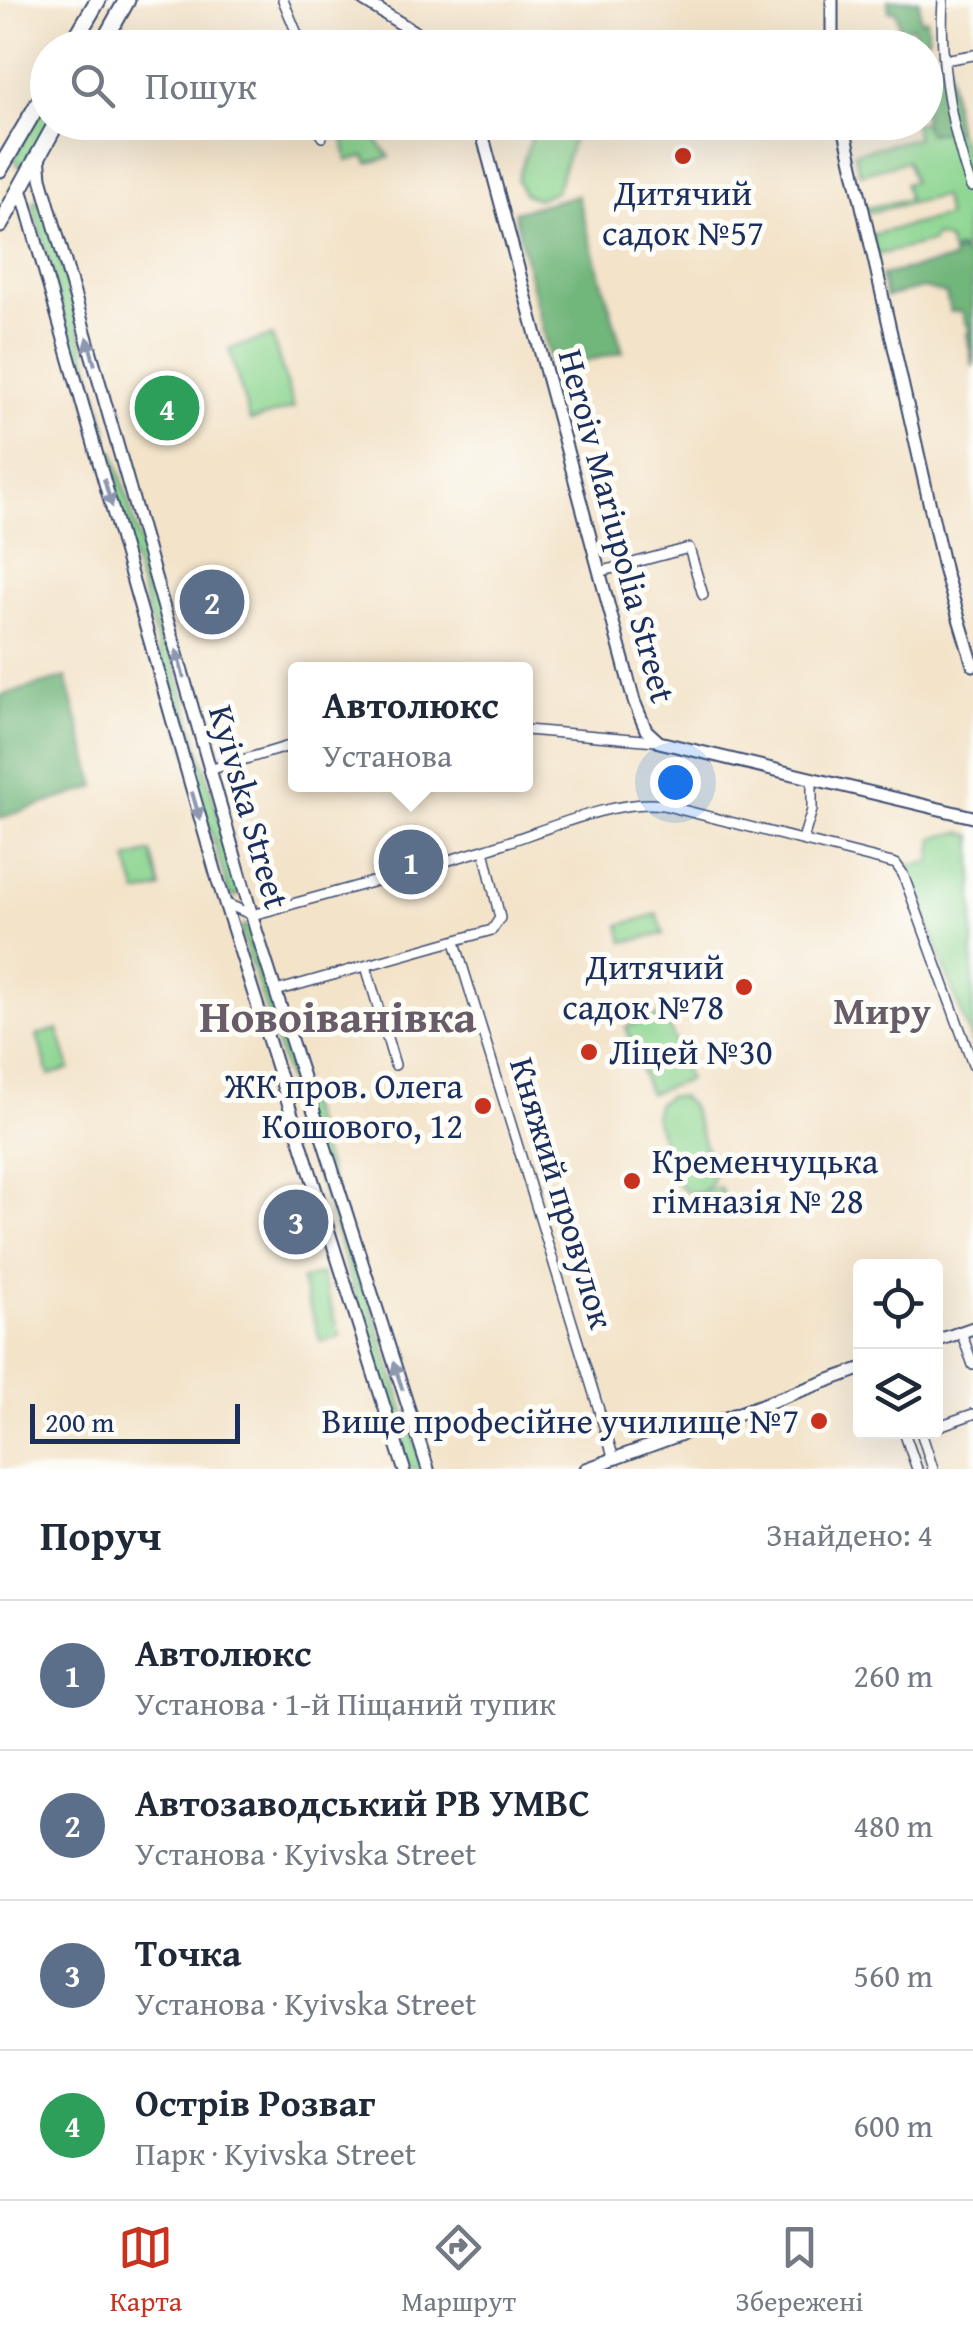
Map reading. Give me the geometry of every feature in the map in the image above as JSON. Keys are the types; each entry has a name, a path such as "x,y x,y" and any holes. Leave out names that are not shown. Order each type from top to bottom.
{"highway":[{"path":"80,30 98,0"},
{"path":"110,30 127,0"},
{"path":"0,169 30,118"},
{"path":"0,225 47,140"},
{"path":"0,178 18,192"}],"main road":[{"path":"363,0 411,30"},
{"path":"832,0 832,30"},
{"name":"Heroiv Mariupolia Street","path":"484,140 646,730 659,742 973,817"},
{"path":"846,140 946,572 973,665"},
{"name":"Kyivska Street","path":"39,155 41,178 246,896 428,1469"},
{"name":"Kyivska Street","path":"18,192 23,196 225,903 404,1469"},
{"path":"94,444 115,438"},
{"path":"225,903 246,896"},
{"path":"231,922 252,916"},
{"path":"943,1339 967,1330"},
{"path":"586,1469 853,1372"}],"street":[{"path":"283,0 296,30"},
{"path":"943,0 944,60 968,158 971,187"},
{"path":"944,60 973,55"},
{"path":"600,572 689,548 703,595"},
{"path":"533,731 659,742"},
{"path":"209,770 288,746"},
{"path":"803,839 812,810 812,778"},
{"path":"225,903 252,916 616,808 662,805 890,860 900,868 973,1065"},
{"path":"276,991 492,930 500,918 484,850"},
{"name":"Княжий провулок","path":"456,942 614,1459"},
{"path":"366,966 395,1064"},
{"path":"967,1330 973,1364"},
{"path":"943,1425 973,1414"},
{"path":"906,1439 917,1469"},
{"path":"923,1439 934,1469"}],"green space":[{"path":"888,0 919,0 920,20 926,19 928,30 914,30 912,26 900,30 896,11 889,11"},
{"path":"943,64 948,64 957,130 943,131"},
{"path":"30,128 30,140 40,140 26,164 18,166 15,155"},
{"path":"957,130 973,174 973,212 966,217 964,251 956,249 952,254 948,240 934,236 932,242 876,255 871,235 947,216 942,196 867,213 866,208 908,199 905,184 913,181 907,161 860,174 854,153 908,140 943,140 943,131"},
{"path":"344,140 376,140 390,157 368,163 365,156 347,161"},
{"path":"531,140 573,140 556,191 537,199 524,194 517,180"},
{"path":"577,195 623,352 552,369 514,212"},
{"path":"36,199 44,203 107,430 103,435 96,433 33,205"},
{"path":"956,249 966,256 973,254 973,367 967,333 970,331 961,311 950,312 946,294 923,288 886,297 881,275 952,260"},
{"path":"272,336 294,408 250,421 229,349"},
{"path":"107,449 114,452 240,891 236,897 229,894 103,455"},
{"path":"66,677 96,787 0,818 0,696"},
{"path":"961,832 973,836 973,1045 907,866 931,862 934,838"},
{"path":"151,852 161,888 138,894 127,859"},
{"path":"657,914 664,934 624,942 620,925"},
{"path":"244,925 251,929 423,1469 410,1469 241,931"},
{"path":"665,1013 688,1080 649,1094 626,1027"},
{"path":"58,1029 70,1069 49,1075 37,1035"},
{"path":"668,1096 681,1097 691,1106 714,1171 711,1184 702,1192 720,1187 727,1205 697,1215 691,1197 699,1193 687,1192 677,1183 654,1117 657,1104"},
{"path":"321,1274 340,1336 321,1342 301,1280"}],"place":[{"name":"Дитячий садок №57","path":"683,156"},
{"name":"Острів Розваг","path":"167,408"},
{"name":"Автозаводський РВ УМВС","path":"212,602"},
{"name":"Автолюкс","path":"411,862"},
{"name":"Дитячий садок №78","path":"744,987"},
{"name":"Ліцей №30","path":"589,1052"},
{"name":"ЖК пров. Олега Кошового, 12","path":"483,1106"},
{"name":"Кременчуцька гімназія № 28","path":"632,1181"},
{"name":"Точка","path":"296,1222"},
{"name":"Вище професійне училище №7","path":"819,1421"}],"district":[{"name":"Миру","path":"882,1011"},
{"name":"Новоіванівка","path":"338,1016"}]}
